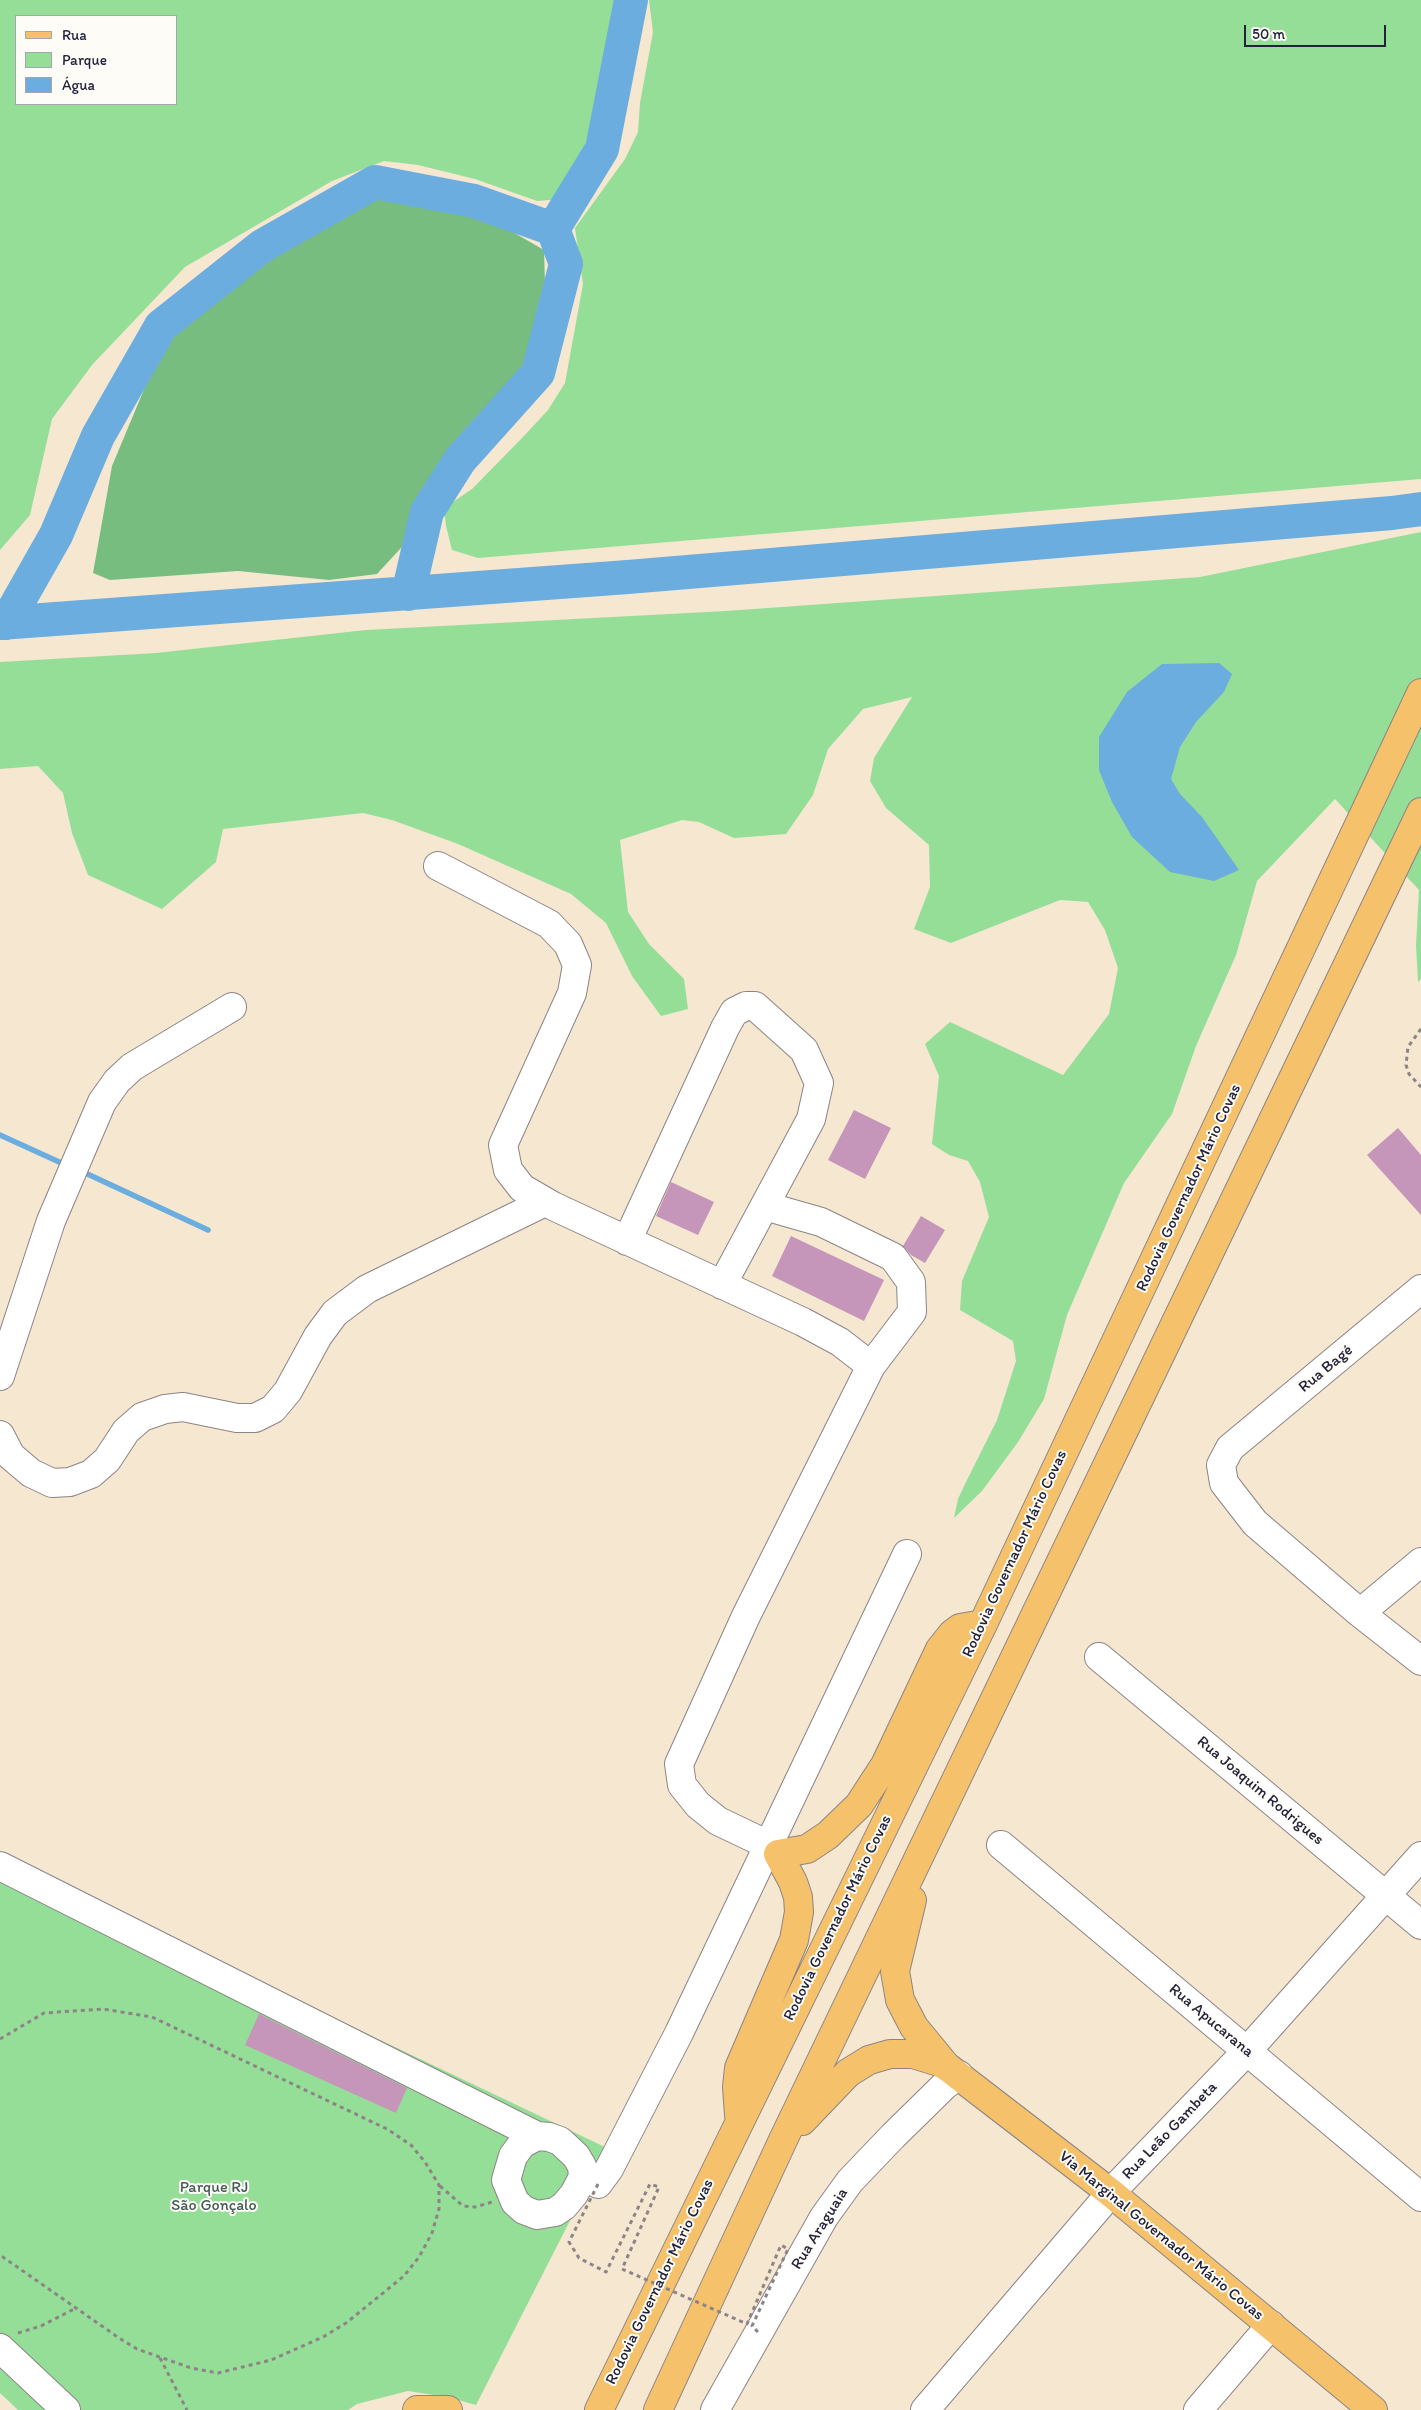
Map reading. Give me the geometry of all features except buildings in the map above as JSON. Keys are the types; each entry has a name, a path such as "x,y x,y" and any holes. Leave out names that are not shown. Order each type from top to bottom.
{"main road":[{"name":"Rodovia Governador Mário Covas","path":"599,2410 983,1624 1323,905 1421,693"},
{"path":"658,2410 784,2140 1361,933 1421,812"},
{"path":"740,2118 737,2087 739,2068 794,1940 799,1912 798,1897 793,1882 773,1850 808,1848 828,1835 859,1805 885,1765 940,1648 960,1628 983,1624"},
{"path":"922,1854 895,1971 900,2000 914,2027 952,2071"},
{"path":"784,2140 848,2073 869,2060 890,2054 913,2054 939,2062 952,2071"},
{"name":"Via Marginal Governador Mário Covas","path":"952,2071 1111,2193 1372,2410"},
{"path":"417,2410 448,2410"}],"street":[{"path":"438,866 549,924 568,944 578,966 572,993 503,1145 508,1170 522,1188 545,1202 803,1322 840,1342 871,1366"},
{"path":"627,1241 725,1028 734,1012 746,1006 755,1006 778,1024 804,1050 820,1083 811,1119 722,1285"},
{"path":"0,1376 51,1222 102,1102 117,1081 132,1067 232,1007"},
{"path":"0,1435 12,1456 31,1473 52,1483 70,1482 91,1474 107,1460 126,1432 142,1418 158,1412 183,1407 237,1418 255,1418 273,1409 288,1391 318,1336 335,1313 367,1289 545,1202"},
{"path":"765,1206 821,1222 892,1257 911,1282 912,1312 871,1366 746,1616 679,1764 682,1785 698,1805 718,1821 773,1850"},
{"name":"Rua Bagé","path":"1360,1612 1255,1523 1224,1483 1220,1465 1230,1448 1421,1289"},
{"path":"0,1866 537,2136 549,2137 560,2141 576,2156 604,2176 773,1850 907,1554"},
{"path":"1421,1562 1360,1612 1421,1661"},
{"name":"Rua Joaquim Rodrigues","path":"1099,1657 1421,1925"},
{"name":"Rua Apucarana","path":"1001,1844 1421,2197"},
{"name":"Rua Leão Gambeta","path":"925,2410 1111,2193 1247,2051 1421,1856"},
{"name":"Rua Araguaia","path":"716,2410 824,2217 850,2181 945,2086 952,2071"},
{"path":"537,2136 522,2144 513,2156 506,2180 514,2202 524,2210 537,2215 555,2212 574,2194 582,2177 582,2166 576,2156"},
{"path":"1198,2410 1271,2325"},
{"path":"8,2340 66,2410"}],"path":[{"path":"1421,1029 1408,1047 1406,1065 1409,1074 1421,1087"},
{"path":"0,2039 44,2013 103,2009 152,2017 388,2129 411,2145 425,2162 439,2185 463,2206 475,2208 489,2204 509,2191"},
{"path":"604,2176 569,2242 579,2258 606,2272 650,2184 659,2187 622,2269 747,2324 781,2245 788,2249 752,2326 758,2332"},
{"path":"0,2255 119,2338 159,2358 191,2368 218,2373 242,2369 272,2360 323,2337 346,2323 404,2276 419,2257 432,2233 439,2209 439,2185"},
{"path":"8,2340 76,2308"},
{"path":"159,2358 187,2410"}],"green space":[{"path":"0,0 622,0 595,139 562,199 537,201 475,179 418,165 384,161 332,181 185,267 92,365 52,419 30,515 0,550"},
{"path":"649,0 1421,0 1421,479 478,558 452,550 444,508 472,489 523,437 548,410 565,383 583,284 575,228 625,159 638,132 640,103 653,32"},
{"path":"400,196 458,208 511,231 544,250 545,285 529,367 504,398 450,450 423,493 412,536 377,574 329,580 238,571 110,580 93,573 112,466 158,356 189,318 254,263 352,201"},
{"path":"1421,532 1421,979 1418,982 1416,945 1419,890 1335,799 1257,881 1236,955 1196,1046 1172,1114 1124,1183 1067,1315 1044,1399 1018,1442 982,1491 954,1518 958,1499 997,1420 1016,1361 1013,1341 960,1310 962,1281 989,1217 980,1182 968,1161 949,1155 932,1144 939,1076 925,1044 950,1022 1063,1075 1109,1014 1118,968 1105,930 1088,902 1060,900 951,943 914,929 930,887 929,845 886,808 870,781 874,758 912,697 863,709 828,749 813,795 786,834 734,838 699,822 682,820 620,840 628,912 649,944 684,979 688,1009 661,1016 632,976 606,923 571,894 458,844 392,820 363,813 223,829 216,862 162,909 88,875 72,833 63,793 38,766 0,769 0,662 156,653 366,630 726,611 1200,577"},
{"name":"Parque RJ São Gonçalo","path":"0,1859 607,2148 476,2405 447,2397 408,2391 357,2404 348,2410 18,2410 0,2393"}],"water":[{"path":"1219,663 1232,674 1224,692 1196,722 1180,747 1171,779 1180,794 1202,817 1239,870 1214,881 1170,872 1132,837 1112,802 1099,770 1099,737 1127,692 1162,664"}],"waterway":[{"path":"408,594 427,512 460,460 538,373 566,264 553,229 602,149 631,0"},
{"path":"6,623 56,535 98,436 161,326 262,246 375,182 474,201 553,229"},
{"path":"0,623 628,577 1392,513 1421,509"},
{"path":"0,1135 68,1166"},
{"path":"81,1171 208,1230"}]}
